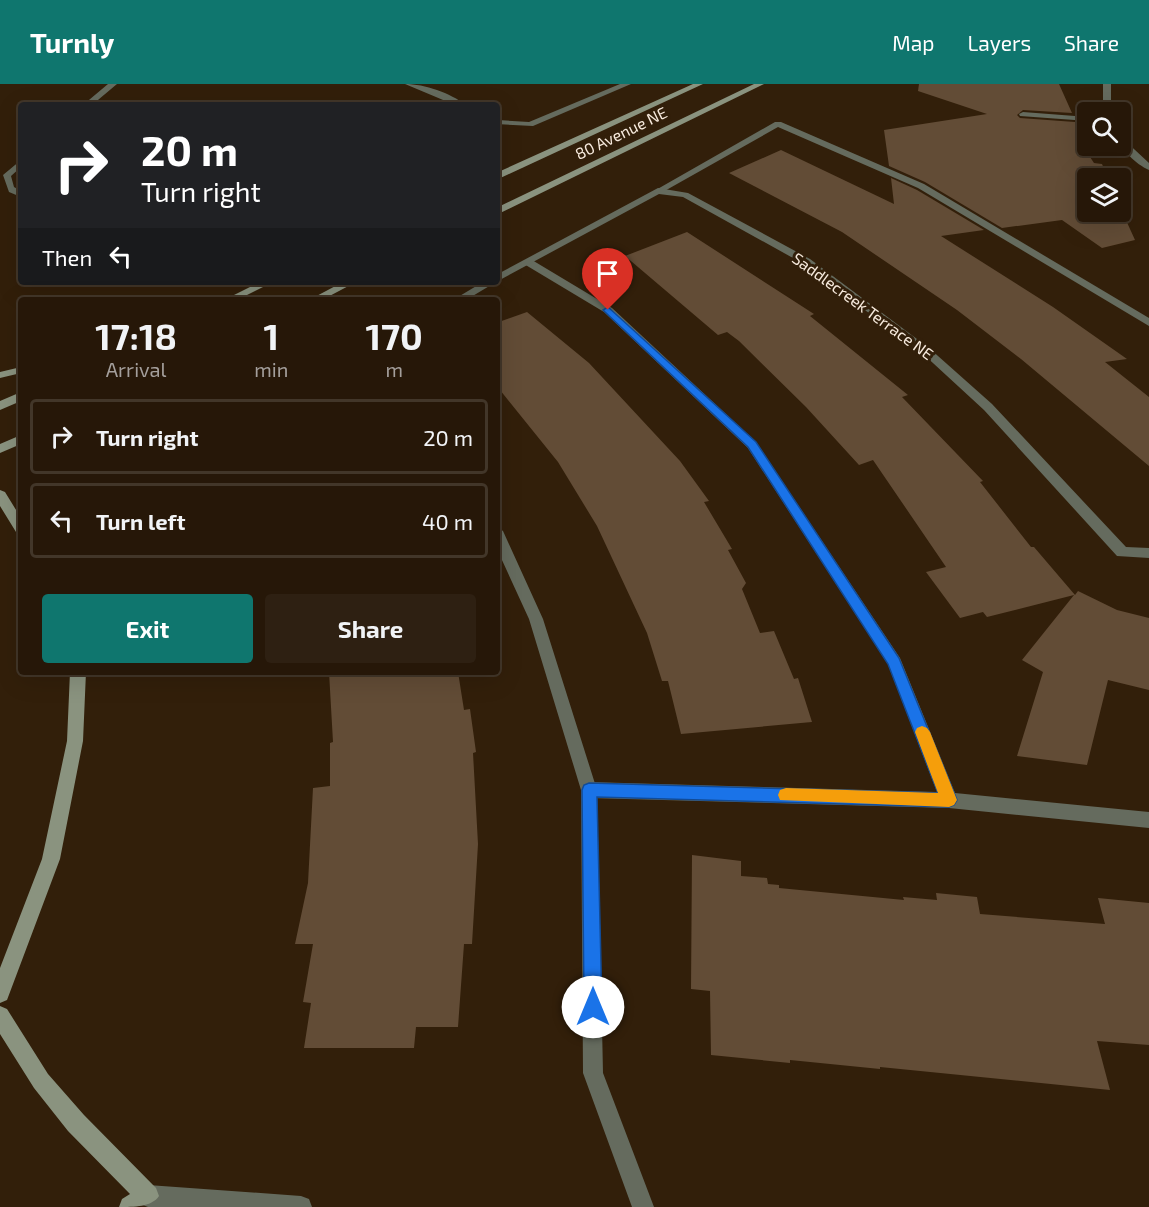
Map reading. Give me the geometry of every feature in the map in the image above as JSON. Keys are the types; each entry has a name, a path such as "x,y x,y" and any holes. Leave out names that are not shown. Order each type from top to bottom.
{"main road":[{"name":"80 Avenue NE","path":"500,175 699,84"},
{"name":"80 Avenue NE","path":"500,210 760,84"},
{"path":"236,297 262,285"},
{"path":"320,297 345,285"},
{"path":"0,375 18,371"},
{"path":"0,406 18,397"},
{"path":"0,449 18,440"},
{"path":"0,495 18,524"},
{"path":"0,993 51,859 75,741 78,675"},
{"path":"0,1016 40,1081 139,1202"}],"street":[{"path":"91,102 113,84"},
{"path":"409,84 455,102"},
{"path":"500,122 530,124 627,84"},
{"path":"1107,84 1107,102"},
{"path":"1023,114 1077,118"},
{"path":"500,277 778,124 921,186 1149,323"},
{"path":"1131,152 1149,167"},
{"path":"18,165 7,175 8,185 18,194"},
{"name":"Saddlecreek Terrace NE","path":"658,191 685,195 806,261 925,350 988,407 1122,552 1149,553"},
{"path":"528,262 608,310 752,445 895,662 949,800"},
{"path":"464,297 486,285"},
{"path":"500,540 536,619 589,790 593,1073 643,1207"},
{"path":"589,790 949,800 1149,820"},
{"path":"139,1202 301,1207"}],"building":[{"path":"919,84 1059,84 1072,113 1023,110 1017,115 1020,118 1075,122 1077,156 1089,156 1094,163 1102,164 1104,168 1077,168 1077,222 1127,222 1135,240 1102,248 1062,220 1002,228 925,182 889,166 884,130 987,114 918,91"},
{"path":"781,150 894,204 891,178 917,190 984,230 941,236 1053,307 1127,359 1105,362 1149,397 1149,466 1021,359 957,310 842,232 729,173"},
{"path":"687,232 814,314 810,316 908,395 902,397 983,481 980,482 1031,547 1034,547 1075,595 1078,591 1117,610 1149,618 1149,690 1108,680 1087,765 1017,756 1043,672 1022,660 1074,595 987,617 983,612 960,618 926,572 946,567 873,460 859,465 806,407 739,341 727,332 718,335 625,256"},
{"path":"527,312 589,363 680,461 709,501 704,502 732,549 728,550 746,583 742,589 760,633 774,631 794,679 798,678 812,722 681,734 668,681 662,681 647,633 597,526 558,462 500,390 500,322"},
{"path":"329,675 458,675 464,710 470,709 476,752 473,753 478,844 472,944 464,944 458,1027 416,1027 414,1048 304,1048 311,1003 303,1002 313,944 295,944 308,883 313,788 330,786 330,743 333,742"},
{"path":"692,855 741,861 741,876 767,878 768,884 779,885 779,888 904,900 903,897 937,900 936,893 977,897 980,914 1105,924 1098,898 1149,903 1149,1045 1097,1041 1110,1090 880,1067 880,1069 790,1060 790,1063 711,1055 710,991 691,989"}],"slow traffic":[{"path":"786,795 949,800 922,732"}],"route":[{"path":"593,1007 589,790 949,800 895,662 752,445 608,310"}]}
